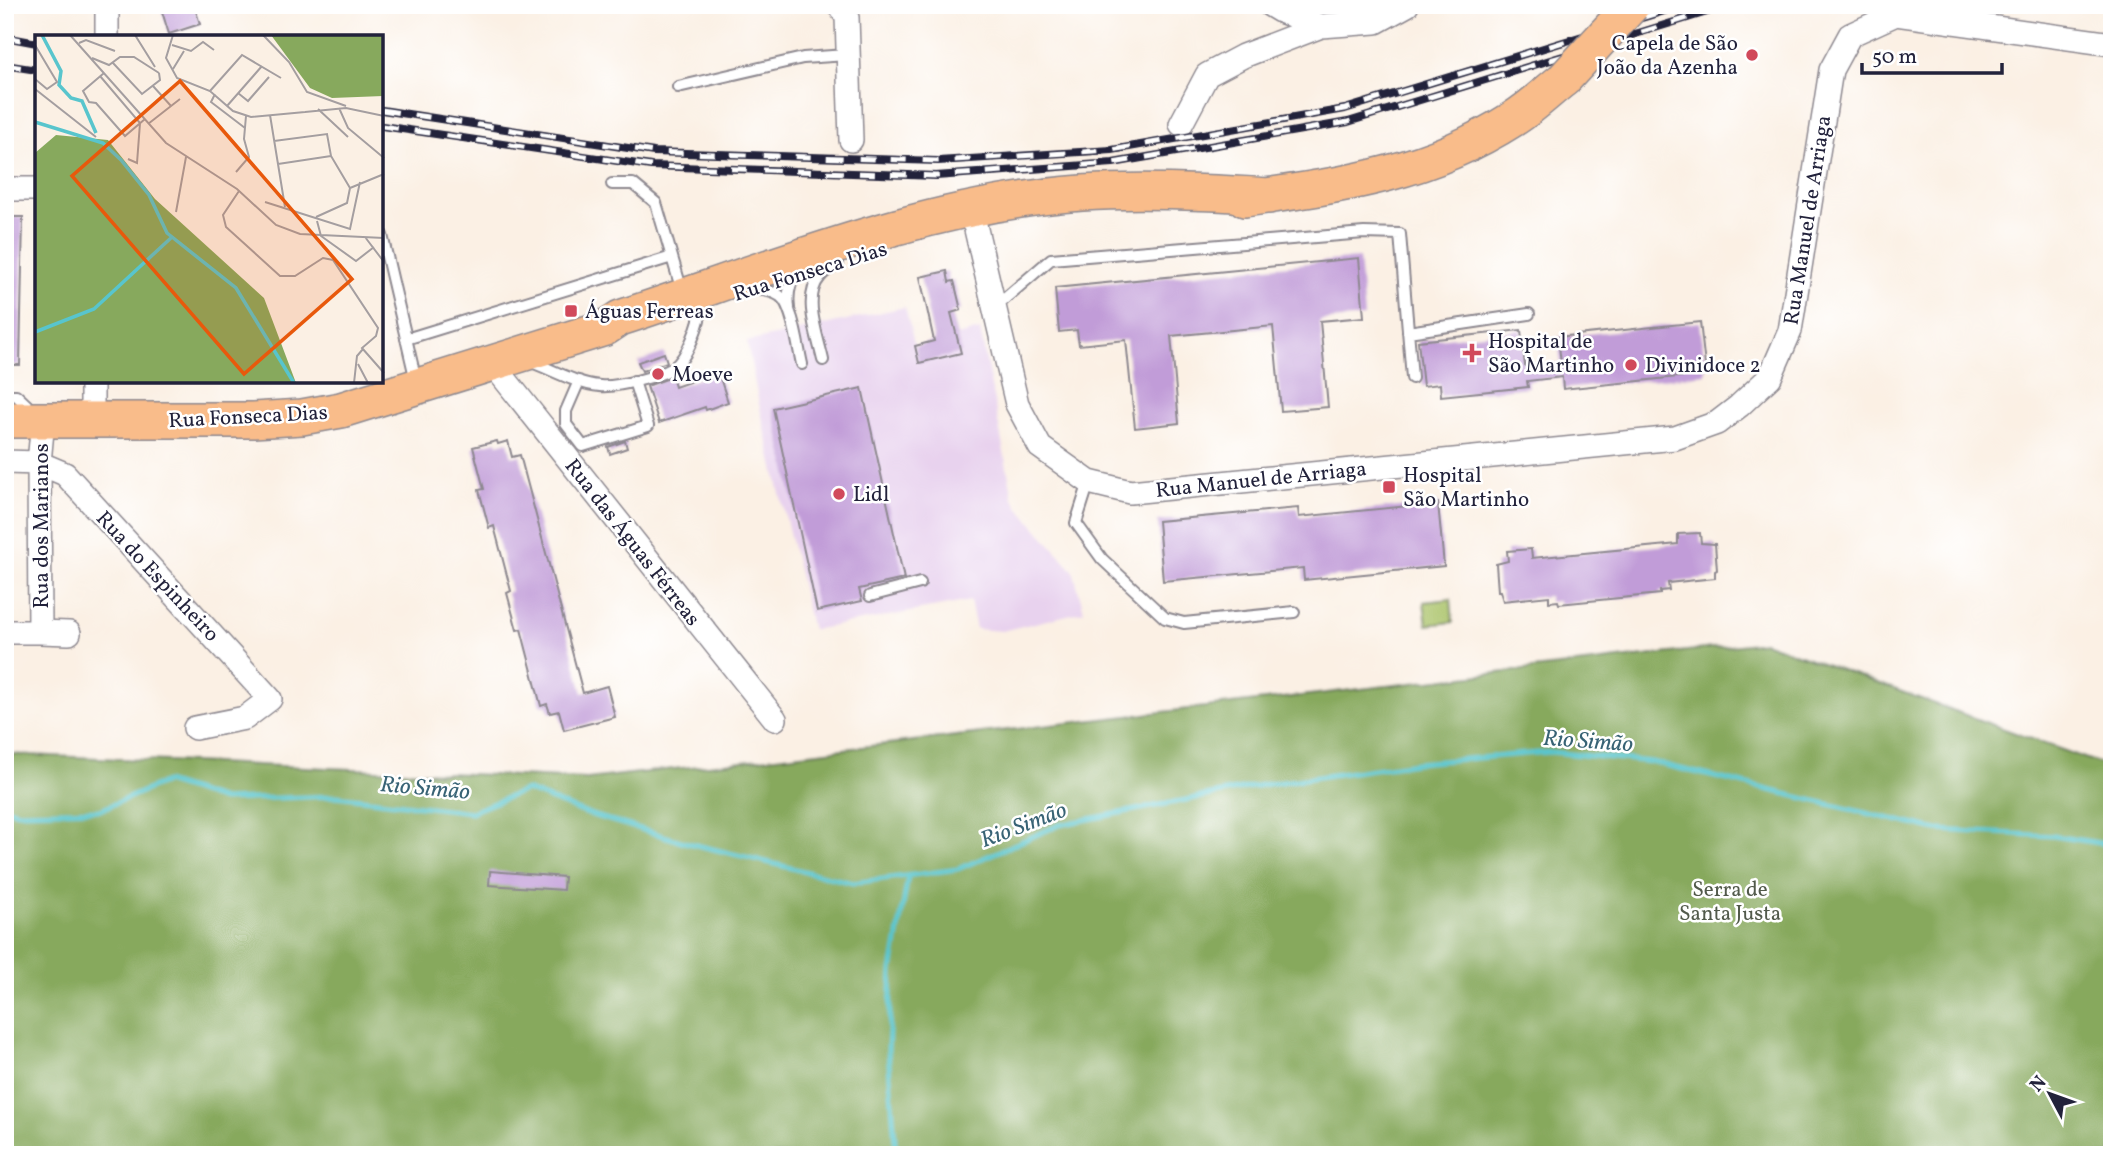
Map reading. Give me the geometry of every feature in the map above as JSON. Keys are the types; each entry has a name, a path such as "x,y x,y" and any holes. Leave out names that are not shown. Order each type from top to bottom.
{"main road":[{"name":"Rua Fonseca Dias","path":"5,420 253,420 302,417 341,410 605,328 622,330 692,299 753,282 868,236 964,219 1117,206 1205,205 1304,192 1378,177 1448,153 1513,119 1564,79 1632,5"},
{"name":"Rua Fonseca Dias","path":"753,282 799,293 838,262 923,236 964,219 1032,200 1098,192 1212,192 1269,196"}],"street":[{"path":"107,5 107,35"},
{"path":"839,5 847,17 851,140"},
{"path":"1270,5 1321,26"},
{"path":"1181,124 1207,75 1242,56 1321,26 1376,22 1407,5"},
{"name":"Rua Manuel de Arriaga","path":"964,219 994,308 1017,404 1040,447 1089,482 1130,492 1675,438 1717,423 1739,407 1770,377 1790,331 1831,70 1850,35 1896,14 2112,44"},
{"path":"5,189 35,189"},
{"name":"Rua das Águas Férreas","path":"504,360 775,719"},
{"path":"92,383 92,421"},
{"name":"Rua dos Marianos","path":"40,632 39,463 43,420"},
{"path":"5,462 39,463"},
{"name":"Rua do Espinheiro","path":"39,463 65,474 270,699 245,718 195,728"},
{"name":"Rua dos Marianos","path":"5,632 69,633"}],"lane":[{"path":"678,87 803,58 847,55"},
{"path":"504,360 599,386 619,386 674,367 683,356 700,322 673,257 656,203 633,184 612,184"},
{"path":"994,308 1051,258 1364,233 1399,234 1412,379"},
{"path":"802,364 799,293 801,270 841,254 868,236"},
{"path":"383,239 417,387"},
{"path":"406,339 673,257"},
{"path":"799,293 813,308 823,360"},
{"path":"1408,332 1529,314"},
{"path":"579,381 566,411 566,424 583,446 648,426 634,381"},
{"path":"5,395 16,395 43,420"},
{"path":"1089,482 1076,523 1102,559 1165,618 1184,623 1294,612"},
{"path":"870,596 920,583"}],"shaded area":[{"path":"905,307 919,363 960,353 957,336 980,330 1013,498 1073,570 1084,611 1002,631 976,629 970,601 812,630 747,342"}],"green space":[{"path":"1451,599 1453,622 1427,625 1424,602"},
{"name":"Serra de Santa Justa","path":"1764,642 2112,768 2112,1155 5,1155 5,754 587,779"}],"building":[{"path":"160,5 194,5 200,24 169,34"},
{"path":"5,217 23,217 20,365 5,365"},
{"path":"1359,258 1364,317 1320,321 1328,407 1281,411 1273,326 1171,336 1179,423 1135,428 1126,340 1079,345 1077,330 1059,332 1055,288"},
{"path":"947,271 949,282 954,281 961,310 951,313 961,353 919,363 915,346 934,341 920,277"},
{"path":"1700,322 1706,374 1563,389 1562,377 1527,381 1528,387 1441,396 1440,384 1423,386 1418,341 1521,330 1525,366 1561,363 1558,337"},
{"path":"664,353 667,362 642,371 638,362"},
{"path":"718,372 728,402 659,423 647,386 672,377 675,387"},
{"name":"Lidl","path":"862,388 904,579 859,589 862,601 817,611 773,408"},
{"path":"497,441 498,444 508,441 512,457 520,455 583,693 607,686 615,717 564,730 559,711 550,713 547,704 541,706 521,629 517,630 507,593 511,591 494,526 489,528 479,490 484,489 473,447"},
{"path":"625,441 627,448 610,454 608,447"},
{"path":"1438,503 1444,566 1304,580 1303,568 1163,581 1158,521 1298,508 1299,517"},
{"path":"1700,533 1701,543 1715,544 1715,578 1668,583 1669,590 1660,591 1660,594 1559,604 1558,601 1549,602 1549,596 1503,601 1498,591 1496,564 1508,561 1507,551 1531,549 1532,558 1678,544 1678,534"},
{"path":"490,871 564,877 563,890 489,885"}],"waterway":[{"name":"Rio Simão","path":"5,808 18,812 100,810 165,782 223,800 336,796 471,812 526,790 585,813 684,842 853,883 958,869 1059,825 1262,785 1416,763 1551,752 1652,762 1937,830 2054,836 2112,845"},
{"path":"896,1155 888,1051 892,971 908,876"}],"railway":[{"path":"383,110 654,152 938,161 1112,150 1345,109 1684,5"},
{"path":"383,126 651,166 936,176 1113,163 1348,122 1730,5"},
{"path":"5,37 35,43"},
{"path":"5,65 35,70"}],"place":[{"name":"Capela de São João da Azenha","path":"1752,55"},
{"name":"Águas Ferreas","path":"571,311"},
{"name":"Hospital de São Martinho","path":"1472,353"},
{"name":"Divinidoce 2","path":"1631,365"},
{"name":"Moeve","path":"658,374"},
{"name":"Hospital São Martinho","path":"1389,487"},
{"name":"Lidl","path":"839,494"}]}
